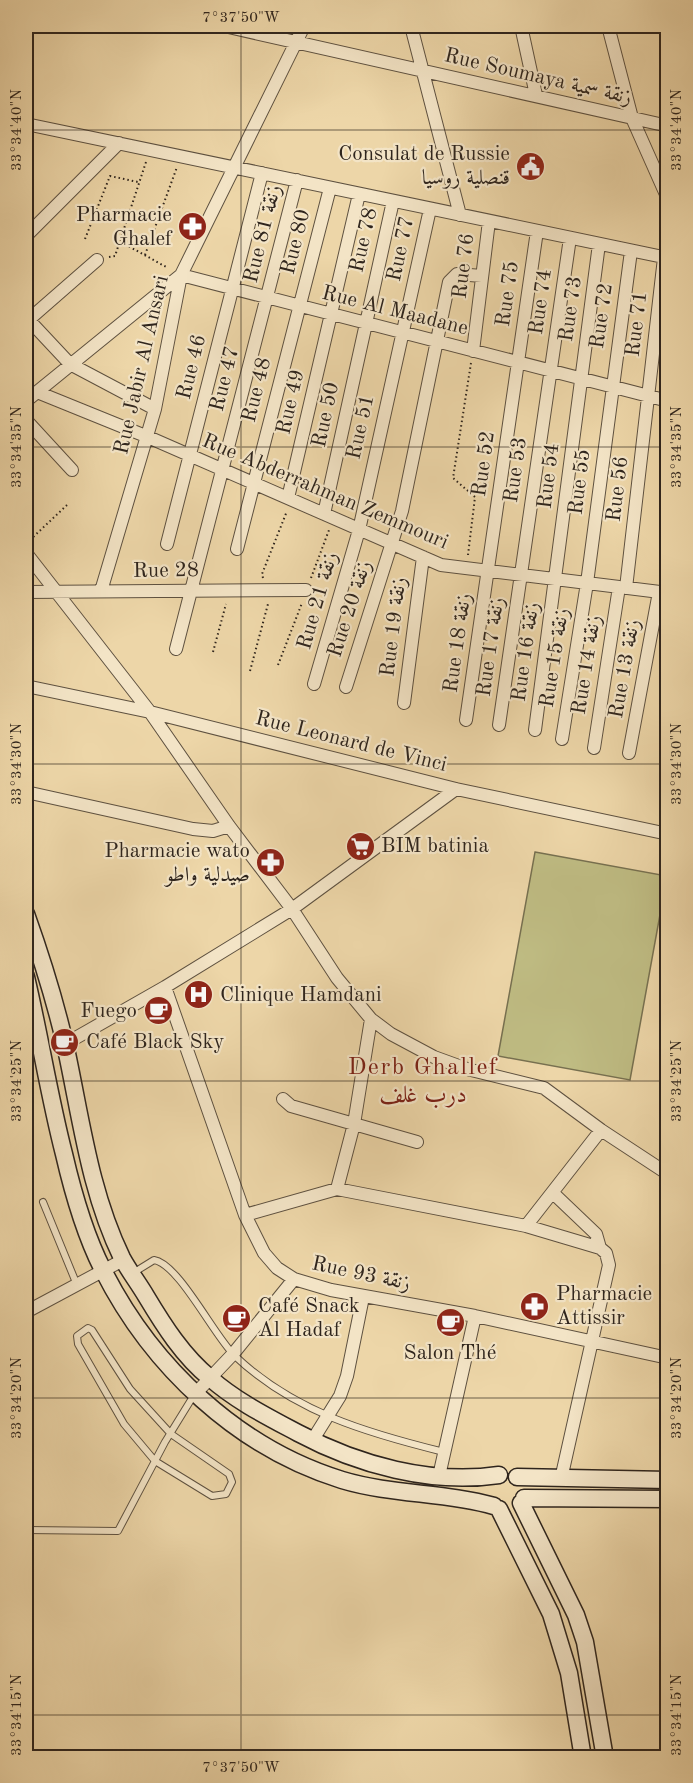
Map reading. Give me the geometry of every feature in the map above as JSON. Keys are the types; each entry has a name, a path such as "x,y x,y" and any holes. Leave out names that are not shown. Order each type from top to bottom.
{"main road":[{"path":"26,914 65,1044 75,1105 93,1180 128,1267 160,1320 195,1364 211,1379 262,1415 312,1441 362,1461 439,1476 470,1478 505,1474 517,1477 561,1479 668,1480"},
{"path":"26,977 36,1038 64,1155 103,1270 159,1355 195,1394 246,1433 327,1474 360,1484 511,1510 522,1501 668,1499"},
{"path":"499,1475 488,1489 551,1614 569,1673 583,1758"},
{"path":"517,1477 524,1486 522,1501 579,1624 585,1642 605,1758"}],"street":[{"name":"Rue Soumaya زنقة سمية","path":"224,26 668,126"},
{"name":"Rue Jabir Al Ansari","path":"101,591 148,437 181,275 304,26"},
{"path":"411,26 460,215"},
{"path":"520,26 536,96"},
{"path":"608,26 632,118 668,199"},
{"path":"26,124 666,258"},
{"path":"26,236 119,143"},
{"name":"Rue 46","path":"166,544 262,173"},
{"name":"Rue 81 زنقة","path":"266,298 297,180"},
{"name":"Rue 80","path":"299,307 330,188"},
{"name":"Rue 49","path":"288,498 359,194"},
{"name":"Rue 78","path":"366,324 393,201"},
{"name":"Rue 77","path":"402,333 430,208"},
{"name":"Rue 76","path":"473,351 489,221"},
{"name":"Rue 75","path":"518,362 537,231"},
{"name":"Rue 74","path":"551,371 570,238"},
{"name":"Rue 73","path":"581,379 599,244"},
{"name":"Rue 72","path":"613,387 631,250"},
{"name":"Rue 71","path":"648,396 666,258"},
{"path":"97,260 26,320 70,364 155,408"},
{"name":"Rue 20 زنقة","path":"346,687 402,511 451,278 457,274 482,276"},
{"path":"26,401 181,275"},
{"name":"Rue Al Maadane","path":"181,275 668,401"},
{"name":"Rue 47","path":"176,649 266,298"},
{"name":"Rue 48","path":"237,549 299,307"},
{"name":"Rue 50","path":"324,514 366,324"},
{"name":"Rue 51","path":"359,530 402,333"},
{"name":"Rue 52","path":"488,571 518,362"},
{"name":"Rue 53","path":"521,575 551,371"},
{"name":"Rue 54","path":"555,579 581,379"},
{"name":"Rue 55","path":"587,583 613,387"},
{"name":"Rue Abderrahman Zemmouri","path":"37,392 148,437 441,565 466,570 663,592"},
{"name":"Rue 56","path":"623,587 648,396"},
{"path":"26,420 72,470"},
{"name":"Rue 21 زنقة","path":"314,684 359,530"},
{"path":"26,553 150,712 229,826 292,909 337,978 371,1019 391,1034 434,1057 467,1069 544,1088 601,1130 668,1174"},
{"name":"Rue 19 زنقة","path":"404,703 423,557"},
{"name":"Rue 18 زنقة","path":"466,720 488,571"},
{"name":"Rue 17 زنقة","path":"499,725 521,575"},
{"name":"Rue 16 زنقة","path":"535,730 555,579"},
{"name":"Rue 15 زنقة","path":"562,739 587,583"},
{"name":"Rue 14 زنقة","path":"594,748 623,587"},
{"name":"Rue 28","path":"26,592 192,589 306,590"},
{"name":"Rue 13 زنقة","path":"629,753 663,592"},
{"name":"Rue Leonard de Vinci","path":"26,686 150,712 456,789 668,834"},
{"path":"65,1044 165,987 292,909 456,789"},
{"path":"26,792 193,829 213,831 229,826"},
{"name":"Rue 93 زنقة","path":"165,987 246,1215 264,1253 277,1268 294,1279 331,1290 475,1316 668,1358"},
{"path":"337,1189 354,1125 371,1019"},
{"path":"283,1099 291,1106 417,1142"},
{"path":"526,1226 601,1130"},
{"path":"246,1215 337,1189 526,1226 600,1248 606,1253 609,1265 561,1479"},
{"path":"553,1192 596,1234 600,1248"},
{"path":"26,1312 103,1270 128,1267"},
{"path":"195,1394 233,1354 294,1279"},
{"path":"312,1441 327,1418 347,1376 363,1297"},
{"path":"439,1476 475,1316"}],"lane":[{"path":"43,1202 76,1285"},
{"path":"128,1267 154,1260 171,1268 233,1354 261,1379 327,1418 393,1440 445,1452"},
{"path":"84,1329 92,1330 130,1389 171,1434 229,1474 232,1482 226,1494 212,1496 155,1461 124,1424 83,1356 77,1336 84,1329"},
{"path":"26,1530 118,1531 155,1461 195,1394"}],"path":[{"path":"97,260 115,256 150,150"},
{"path":"145,255 182,156"},
{"path":"85,239 110,176 138,182"},
{"path":"121,242 181,275"},
{"path":"466,570 475,497 453,478 473,351"},
{"path":"26,544 67,505"},
{"path":"213,652 230,589"}],"shaded area":[{"path":"535,852 667,876 630,1080 498,1056"}],"place":[{"name":"Consulat de Russie قنصلية روسيا","path":"531,166"},
{"name":"Pharmacie Ghalef","path":"193,227"},
{"name":"BIM batinia","path":"360,846"},
{"name":"Pharmacie wato صيدلية واطو","path":"271,863"},
{"name":"Clinique Hamdani","path":"199,995"},
{"name":"Fuego","path":"158,1011"},
{"name":"Café Black Sky","path":"65,1042"},
{"name":"Pharmacie Attissir","path":"535,1306"},
{"name":"Café Snack Al Hadaf","path":"237,1318"},
{"name":"Salon Thé","path":"450,1322"}],"district":[{"name":"Derb Ghallef درب غلف","path":"423,1082"}]}
